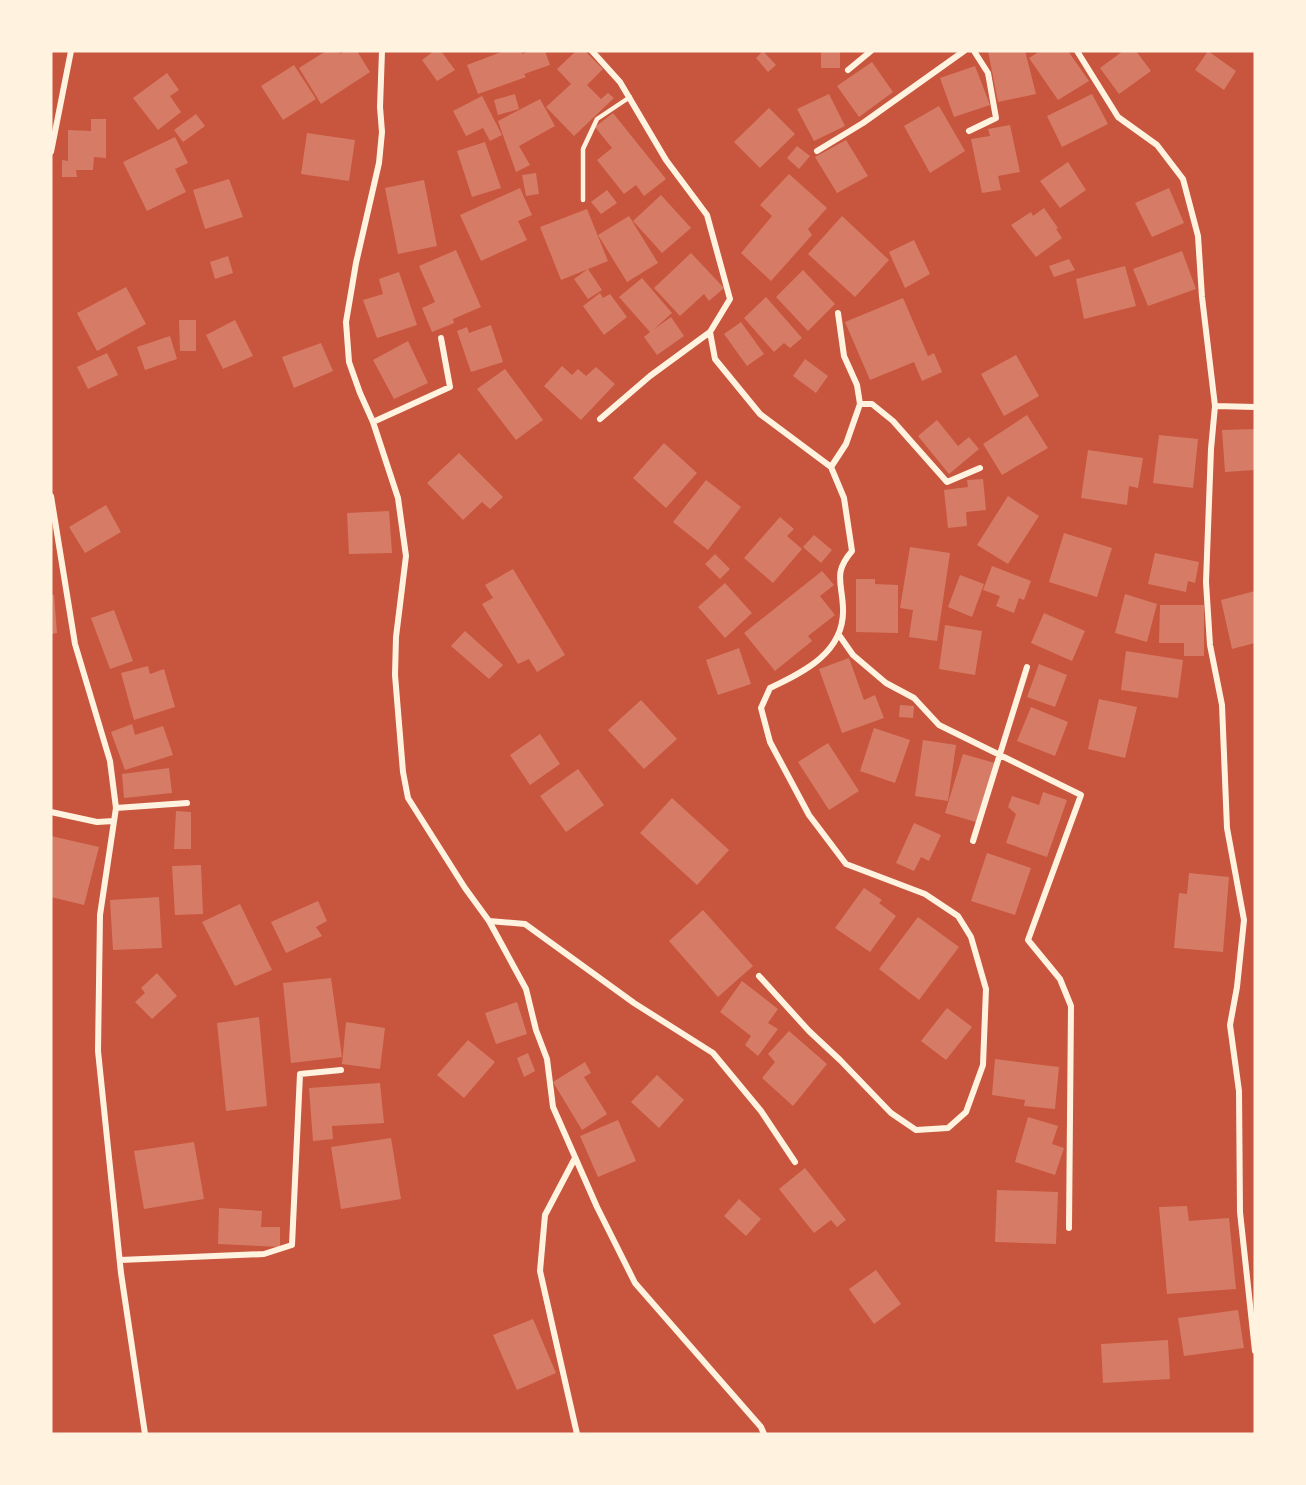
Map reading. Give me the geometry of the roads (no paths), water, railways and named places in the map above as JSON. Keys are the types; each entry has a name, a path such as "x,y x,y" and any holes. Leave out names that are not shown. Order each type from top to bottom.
{"street":[{"path":"51,152 71,51"},
{"path":"382,51 380,107 382,132 379,162 356,262 346,322 349,362 373,422 398,498 406,556 396,637 395,675 403,772 408,798 465,888 489,921 526,989 536,1030 547,1059 553,1107 597,1207 635,1283 761,1427 764,1434"},
{"path":"592,51 620,82 666,160 707,215 730,299 710,332 650,376 600,419"},
{"path":"848,70 871,51"},
{"path":"817,151 863,123 964,51"},
{"path":"969,131 996,118 988,73 974,51"},
{"path":"1077,51 1118,117 1157,145 1183,179 1198,236 1202,297 1215,406 1210,449 1206,582 1210,645 1222,705 1227,828 1244,920 1237,987 1230,1025 1239,1091 1240,1212 1255,1351"},
{"path":"831,467 846,444 860,404 857,385 844,356 838,313"},
{"path":"710,332 715,360 760,414 831,467 844,498 852,551 842,563 840,578 843,610 839,635 829,649 808,669 770,688 762,708 770,742 809,815 846,864 925,894 958,916 971,937 986,989 983,1065 966,1112 948,1128 916,1130 891,1113 809,1031 759,976"},
{"path":"373,422 450,387 441,338"},
{"path":"860,404 872,404 893,420 947,482 980,468"},
{"path":"1215,406 1255,407"},
{"path":"51,496 75,644 110,761 116,808 100,915 98,1051 120,1260 145,1434"},
{"path":"839,635 853,655 885,683 914,698 939,725 1082,795 1028,940 1060,979 1071,1006 1069,1228"},
{"path":"973,841 1002,755 1027,667"},
{"path":"116,808 187,803"},
{"path":"51,812 97,822 114,821"},
{"path":"489,921 525,924 634,1003 713,1053 762,1112 795,1162"},
{"path":"120,1260 264,1254 292,1245 300,1074 341,1070"},
{"path":"575,1158 545,1215 540,1271 577,1434"}],"lane":[{"path":"583,200 583,149 597,119 630,97"}]}
